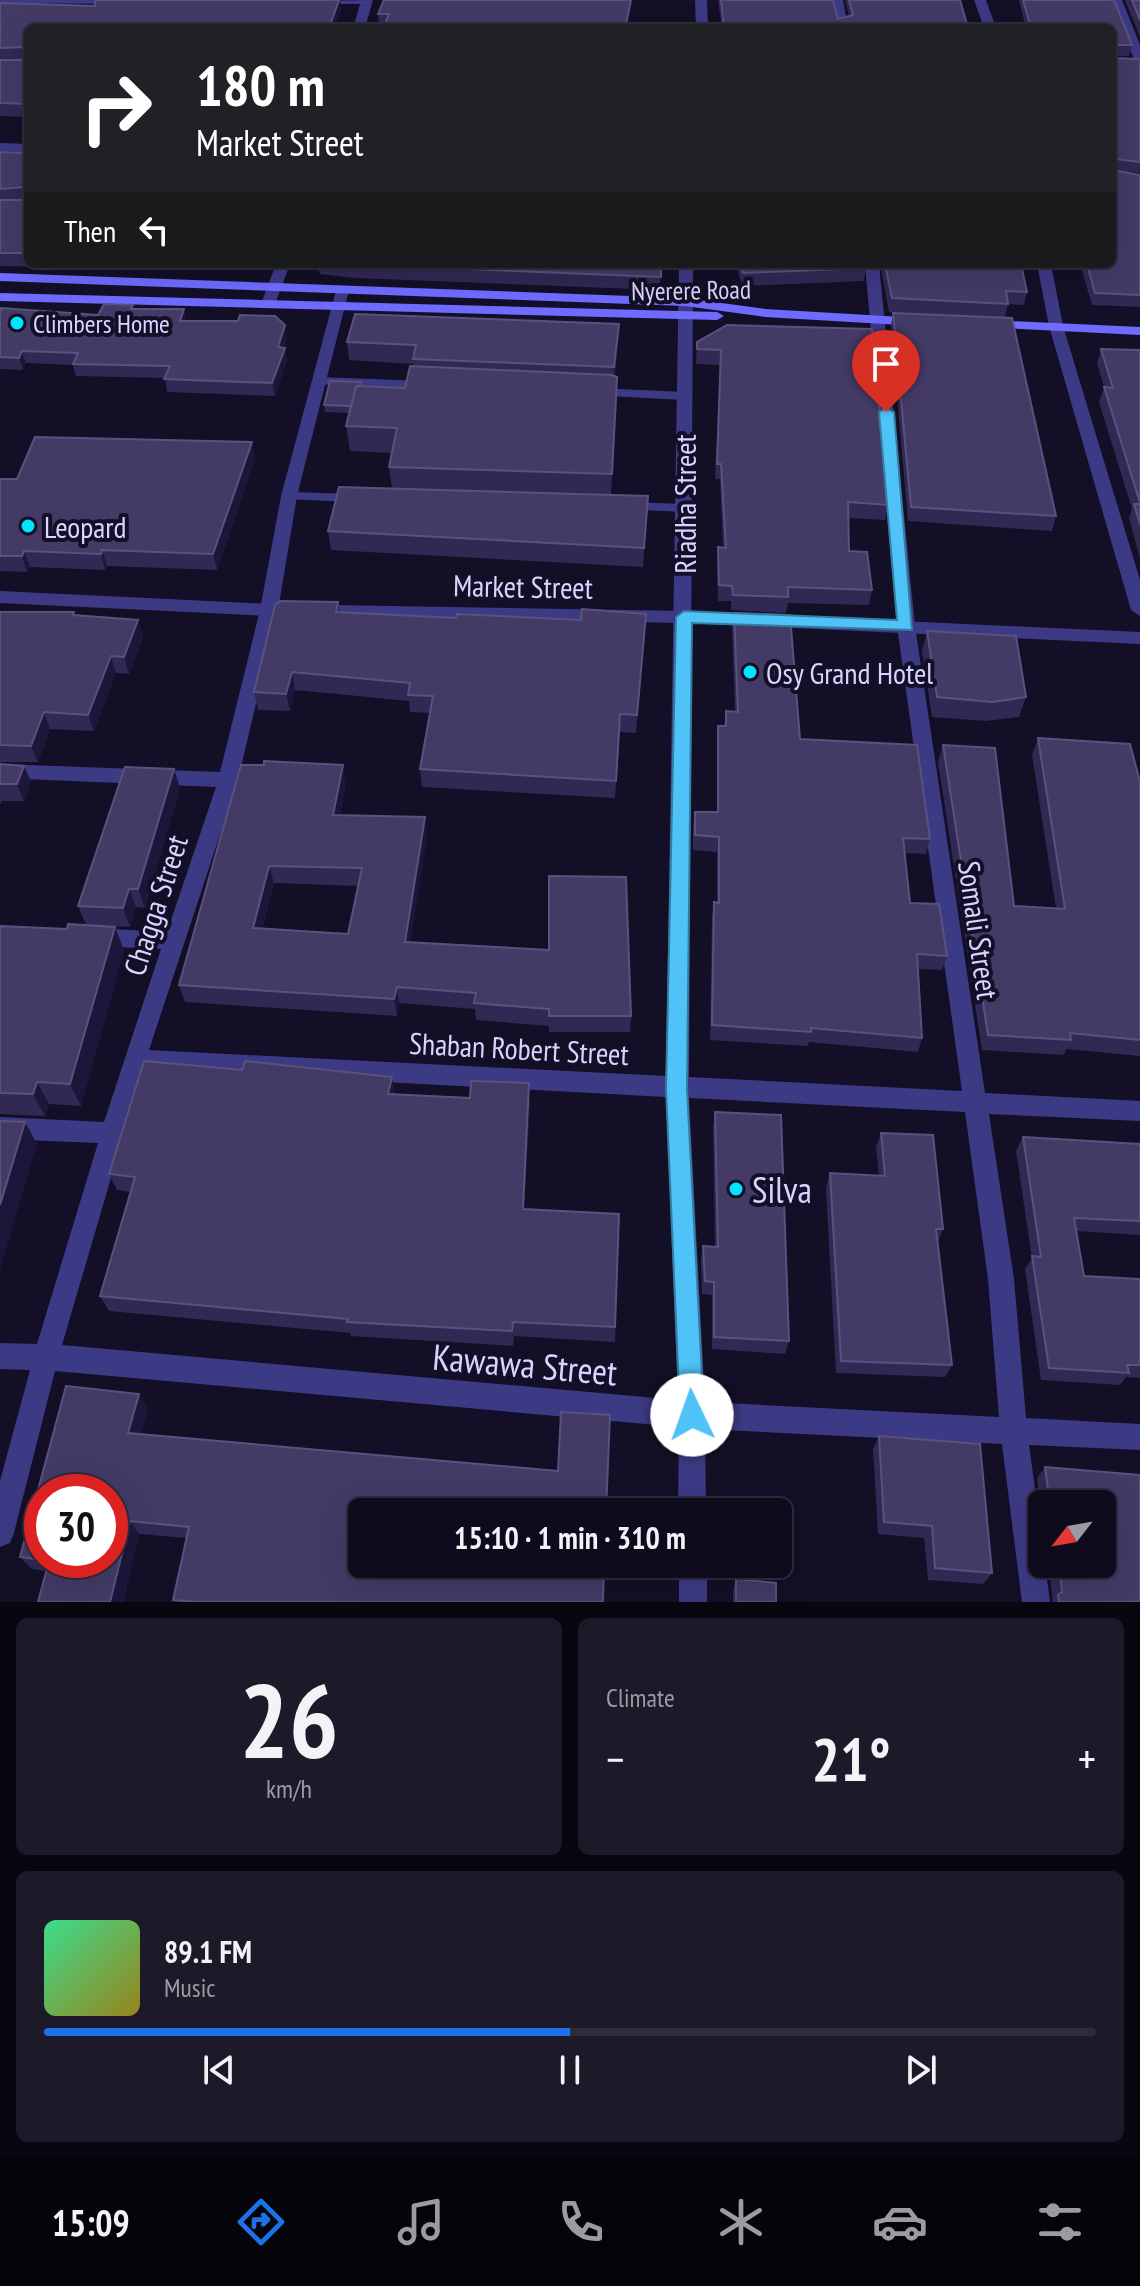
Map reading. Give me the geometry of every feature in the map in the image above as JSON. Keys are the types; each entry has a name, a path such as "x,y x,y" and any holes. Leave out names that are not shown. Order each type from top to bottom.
{"main road":[{"name":"Nyerere Road","path":"1,279 274,289 340,298 937,322"},
{"name":"Nyerere Road","path":"0,297 268,304 340,298"},
{"path":"967,323 1140,331"}],"street":[{"path":"0,0 143,1"},
{"path":"701,0 702,24"},
{"path":"837,0 841,24"},
{"path":"980,0 989,24"},
{"path":"1116,0 1140,61 1126,62"},
{"path":"302,1 366,1 360,24"},
{"path":"0,147 24,148"},
{"path":"268,304 282,268"},
{"name":"Riadha Street","path":"686,268 677,1089 692,1415 692,1498"},
{"name":"Somali Street","path":"872,268 906,626 973,1105 1001,1279 1014,1432 1036,1602"},
{"path":"1045,268 1056,326 1140,610"},
{"name":"Chagga Street","path":"0,1533 46,1357 112,1133 228,780 269,610 289,496 340,298"},
{"name":"Market Street","path":"0,597 269,610 684,617 1140,638"},
{"path":"0,771 228,780"},
{"path":"63,935 174,941"},
{"name":"Shaban Robert Street","path":"135,1059 973,1105 1140,1111"},
{"path":"0,1128 112,1133"},
{"name":"Kawawa Street","path":"0,1356 46,1357 692,1415 1140,1437"},
{"path":"693,1578 693,1602"}],"lane":[{"path":"318,381 446,386"},
{"path":"589,392 684,396"},
{"path":"289,496 368,499"},
{"path":"605,506 684,508"}],"building":[{"path":"95,0 339,0 330,24 24,24 24,47 0,48 0,3 95,6"},
{"path":"384,0 631,0 626,24 385,24 389,14 378,14"},
{"path":"721,0 833,0 838,19 853,15 849,0 960,0 967,24 724,24"},
{"path":"1023,0 1114,0 1132,45 1116,45 1116,24 1030,24"},
{"path":"1132,0 1140,0 1140,20"},
{"path":"1116,58 1140,59 1140,162 1116,159"},
{"path":"0,60 24,60 24,104 0,103"},
{"path":"0,152 24,153 24,187 0,189"},
{"path":"1116,171 1140,175 1140,295 1095,293 1088,268 1116,268"},
{"path":"0,200 24,200 24,253 0,253"},
{"path":"444,268 661,268 661,277"},
{"path":"742,268 866,268 743,273"},
{"path":"886,268 1022,268 1027,292 1006,291 1008,304 892,298"},
{"path":"104,304 133,305 131,309 184,309 180,321 238,321 240,315 275,316 285,325 278,347 285,348 272,383 164,379 170,366 73,364 78,353 22,351 19,358 0,357 1,308 98,315"},
{"path":"893,313 1012,318 1056,516 911,507"},
{"path":"355,314 619,324 614,367 413,359 416,345 347,342"},
{"path":"727,325 872,329 888,505 848,502 849,551 867,552 872,590 788,587 788,597 733,595 732,586 719,585 718,547 726,548 721,464 717,464 721,350 697,349 697,342"},
{"path":"1101,349 1140,350 1140,503 1104,387 1113,388"},
{"path":"410,366 617,377 612,474 389,467 397,428 346,426 356,386 405,388"},
{"path":"330,381 361,382 360,386 356,386 351,406 324,405"},
{"path":"35,437 252,442 213,554 102,550 101,554 24,551 22,556 0,556 0,479 17,479"},
{"path":"339,487 648,496 644,548 328,531"},
{"path":"1134,504 1140,504 1140,524"},
{"path":"280,601 338,602 336,612 456,618 457,614 581,620 582,609 646,614 637,715 620,714 616,781 420,769 433,696 408,695 410,683 292,672 286,694 254,692 275,605"},
{"path":"0,612 74,612 73,615 138,620 124,657 111,656 88,715 44,712 31,746 0,745"},
{"path":"734,613 790,615 800,739 917,745 930,839 903,838 910,903 939,904 947,956 917,954 922,1038 811,1028 811,1032 712,1025 714,902 719,903 719,837 695,835 695,812 718,812 718,726 726,726 726,711 738,712"},
{"path":"927,631 1016,636 1026,697 992,702 937,697"},
{"path":"1038,738 1130,744 1140,782 1140,1040 1070,1033 1071,1040 988,1035 943,745 995,748 1014,906 1065,909"},
{"path":"264,761 343,765 333,815 425,817 405,942 549,950 549,876 626,877 631,1016 549,1016 549,1009 474,1003 476,993 397,987 394,999 179,985 241,765 264,765","holes":["269,866 362,868 348,934 253,928"]},
{"path":"0,764 24,766 17,784 0,784"},
{"path":"125,767 174,769 138,889 129,889 123,908 78,906"},
{"path":"68,924 115,927 70,1084 37,1082 33,1094 0,1093 0,926 67,929"},
{"path":"144,1061 242,1070 245,1061 392,1077 388,1094 470,1098 471,1081 529,1083 523,1209 619,1214 615,1327 513,1322 512,1331 347,1322 348,1319 100,1296 135,1177 109,1174"},
{"path":"715,1112 781,1115 789,1341 714,1337 714,1282 705,1281 703,1246 718,1247"},
{"path":"0,1121 25,1122 0,1205"},
{"path":"881,1133 933,1135 943,1229 936,1229 952,1365 841,1361 830,1173 885,1176"},
{"path":"1023,1137 1140,1144 1140,1221 1074,1218 1084,1276 1140,1279 1140,1365 1127,1365 1129,1373 1049,1368 1032,1256 1041,1257"},
{"path":"66,1386 139,1394 128,1433 558,1471 561,1412 610,1415 607,1498 348,1498 348,1578 604,1578 603,1602 173,1600 189,1527 130,1521 128,1529 128,1474 42,1474"},
{"path":"879,1436 980,1444 992,1573 935,1568 932,1526 884,1522"},
{"path":"1045,1467 1140,1475 1140,1602 1059,1602 1060,1578 1116,1578 1116,1490 1048,1490"},
{"path":"44,1578 116,1578 110,1602 38,1602"},
{"path":"736,1579 776,1583 776,1602 736,1602"}],"place":[{"name":"Climbers Home","path":"17,323"},
{"name":"Leopard","path":"28,526"},
{"name":"Osy Grand Hotel","path":"750,672"},
{"name":"Silva","path":"736,1189"}],"route":[{"path":"692,1415 677,1089 684,617 906,626 886,412"}]}
